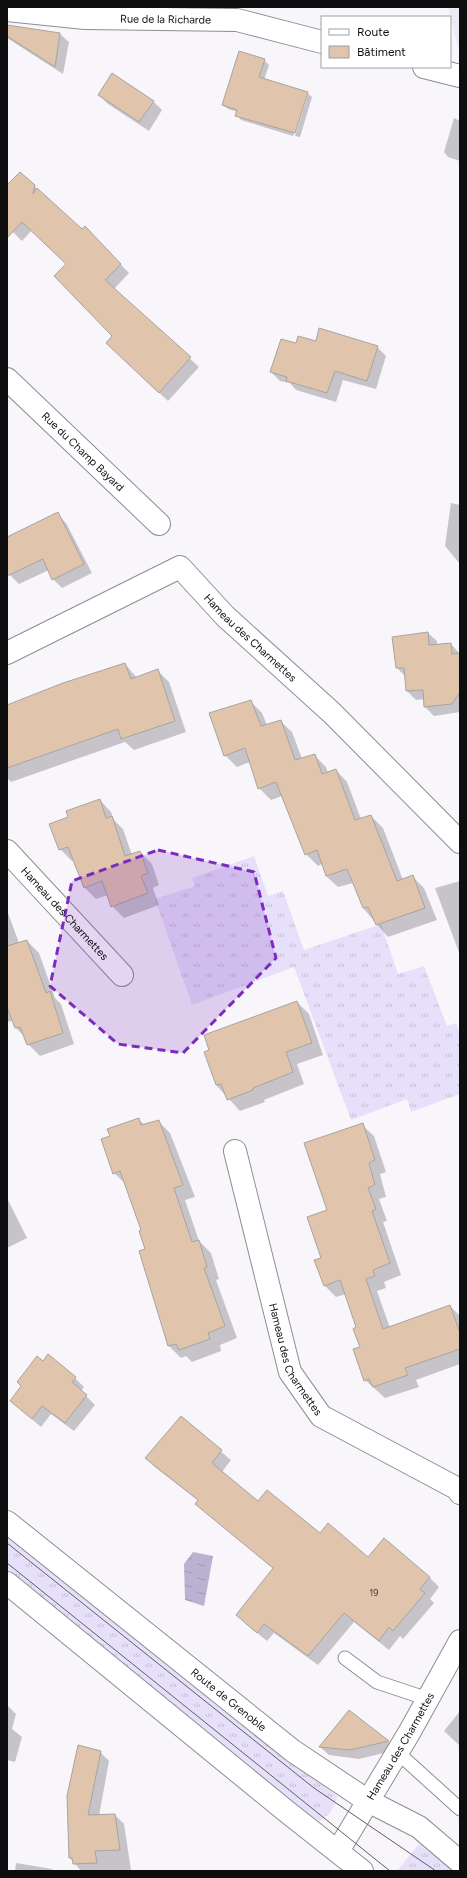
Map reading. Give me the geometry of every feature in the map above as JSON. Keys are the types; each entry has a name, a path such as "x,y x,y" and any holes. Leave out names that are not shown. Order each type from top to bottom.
{"street":[{"name":"Rue de la Richarde","path":"7,10 85,18 236,20 321,42"},
{"path":"428,68 460,76"},
{"name":"Rue du Champ Bayard","path":"7,379 159,524"},
{"name":"Hameau des Charmettes","path":"7,653 180,567 225,616 332,713 460,842"},
{"name":"Hameau des Charmettes","path":"7,851 122,975"},
{"name":"Hameau des Charmettes","path":"235,1151 290,1372 321,1416 459,1490"},
{"name":"Route de Grenoble","path":"7,1522 293,1751 368,1801 419,1828 460,1862"},
{"path":"7,1583 286,1811 362,1871"},
{"name":"Hameau des Charmettes","path":"338,1851 428,1699 460,1640"}],"lane":[{"path":"345,1658 377,1682 428,1699"},
{"path":"397,1752 460,1809"}],"highlighted area":[{"path":"158,850 254,872 276,958 183,1053 118,1044 50,986 72,881"}],"shaded area":[{"path":"448,7 460,7 460,55 451,16"}],"green space":[{"path":"254,856 268,896 283,891 304,950 381,924 398,974 424,966 447,1026 456,1023 460,1034 460,1094 411,1112 407,1099 351,1120 294,967 192,1005 155,899 195,886 192,878"},
{"path":"7,1533 337,1796 335,1804 326,1817 320,1821 312,1819 7,1572"},
{"path":"419,1844 453,1871 397,1871"}],"water":[{"path":"193,1552 213,1556 204,1606 185,1600 184,1564"}],"building":[{"path":"7,25 60,33 55,67 7,36"},
{"path":"239,51 265,59 259,77 308,92 295,133 235,116 237,110 222,105"},
{"path":"112,73 154,101 139,122 98,95"},
{"path":"20,172 35,185 33,194 37,188 82,229 85,226 121,264 105,280 191,357 159,393 106,343 112,336 54,276 66,264 22,222 7,238 7,185"},
{"path":"319,328 378,346 367,381 335,371 327,393 286,381 287,377 270,372 281,339 296,343 298,336 316,341"},
{"path":"58,512 84,564 52,580 43,559 7,576 7,537"},
{"path":"428,632 429,645 451,643 452,654 460,653 460,692 452,704 424,707 423,690 406,691 404,668 396,668 392,637"},
{"path":"125,663 131,679 158,669 175,721 121,739 118,729 7,768 7,705 63,683"},
{"path":"251,700 261,726 281,720 295,760 315,754 322,774 336,769 355,820 371,815 397,881 413,875 425,908 376,925 368,907 363,908 347,869 326,876 317,850 305,855 276,782 258,789 245,748 224,756 209,713"},
{"path":"100,799 106,818 112,816 125,856 140,851 148,873 141,876 148,893 111,907 102,881 84,888 68,847 59,850 49,824 68,817 66,811"},
{"path":"27,940 46,993 50,991 63,1033 27,1045 20,1027 15,1028 7,1007 7,946"},
{"path":"297,1001 312,1043 286,1052 293,1072 227,1100 221,1084 216,1085 204,1052 209,1050 204,1035"},
{"path":"139,1118 141,1125 159,1120 183,1185 174,1188 192,1242 199,1240 207,1267 204,1268 225,1326 208,1333 210,1339 179,1350 176,1344 168,1346 139,1251 145,1249 139,1231 141,1230 120,1171 113,1174 101,1139 110,1136 107,1129"},
{"path":"363,1123 375,1160 369,1163 375,1185 368,1188 376,1209 372,1211 390,1263 373,1270 375,1276 366,1279 383,1329 450,1305 460,1333 460,1349 405,1368 408,1375 373,1387 369,1379 364,1381 353,1349 360,1347 353,1329 356,1327 340,1280 324,1286 314,1260 321,1258 307,1217 327,1210 304,1143"},
{"path":"48,1354 76,1377 72,1382 87,1395 65,1423 42,1406 32,1419 10,1401 21,1386 17,1382 37,1356 43,1361"},
{"path":"181,1416 222,1450 212,1463 258,1501 267,1490 320,1533 328,1523 368,1557 384,1538 430,1577 420,1589 425,1593 393,1631 389,1627 379,1641 344,1613 308,1656 264,1624 257,1633 236,1615 273,1568 195,1504 198,1500 145,1458"},
{"path":"349,1710 389,1741 350,1750 319,1747"},
{"path":"78,1745 101,1751 88,1815 115,1814 120,1850 95,1851 97,1863 73,1864 72,1858 69,1858 67,1796"}],"tram line":[{"path":"7,1543 314,1788 436,1871"},
{"path":"7,1563 390,1871"}]}
